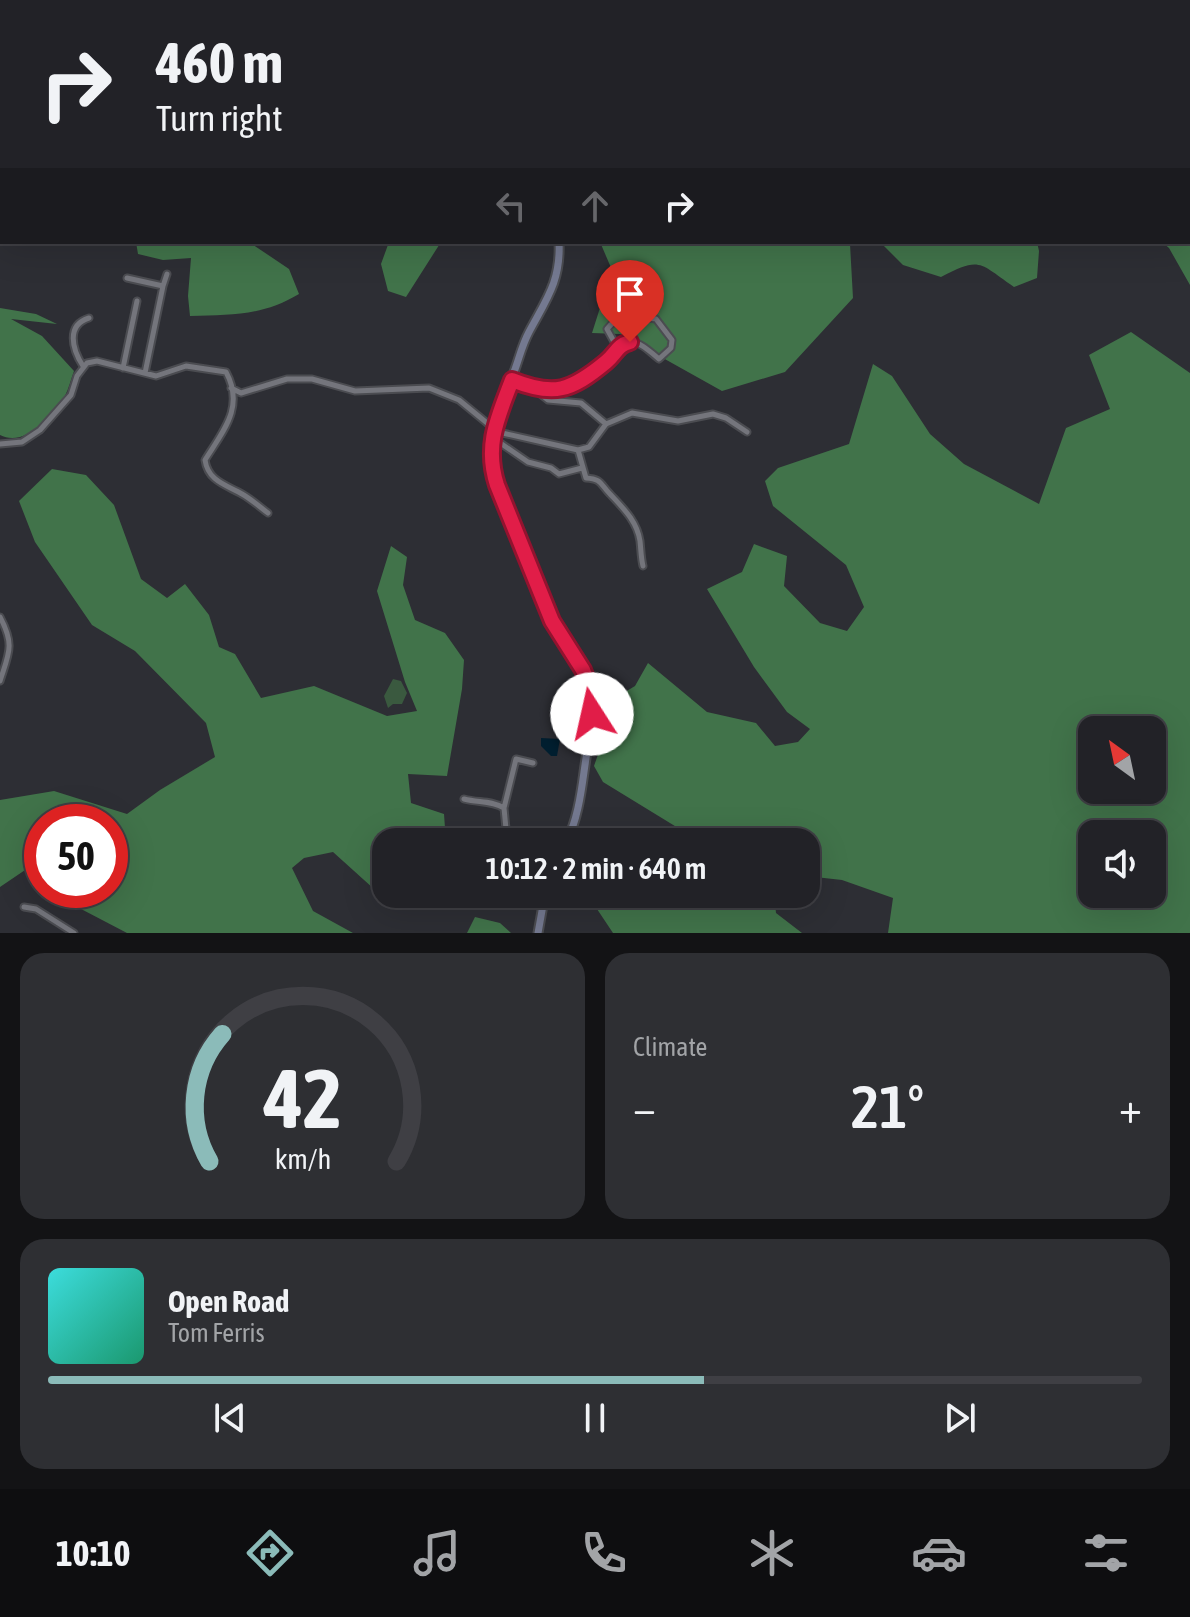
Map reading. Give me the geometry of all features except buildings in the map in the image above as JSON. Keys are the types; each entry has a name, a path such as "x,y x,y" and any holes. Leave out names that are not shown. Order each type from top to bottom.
{"main road":[{"path":"559,244 554,285 528,334 493,434 492,469 552,621 576,658 589,686 592,723 571,828"},
{"path":"538,933 541,908"}],"street":[{"path":"145,373 167,274"},
{"path":"127,278 163,286"},
{"path":"123,368 137,301"},
{"path":"83,366 74,351 73,333 79,321 89,318"},
{"path":"512,380 546,391 576,382 610,359 617,347 630,342 642,343 659,359 671,348 672,340 656,319 624,318 611,322 607,329 617,347"},
{"path":"0,444 22,442 40,430 71,395 83,366 97,361 156,376 186,366 226,372 235,406 218,443 205,460 205,466 222,485 239,492 268,513"},
{"path":"231,388 241,393 287,379 312,379 355,391 429,388 459,400 522,459 551,468 559,474 582,468"},
{"path":"533,388 548,400 581,403 606,424"},
{"path":"493,434 578,450 589,447 606,424 632,413 678,421 713,414 726,418 747,432"},
{"path":"578,450 586,478 598,478 632,520 640,540 643,566"},
{"path":"0,617 11,644 0,681"},
{"path":"506,828 504,808 516,759 533,763"},
{"path":"464,799 483,800 504,808"},
{"path":"30,908 74,933"}],"green space":[{"path":"136,244 252,244 289,269 299,294 259,310 190,316 191,258 163,260 138,254"},
{"path":"388,244 440,244 406,297 388,291 381,264"},
{"path":"601,244 850,244 853,298 785,372 722,391 620,334 592,333 612,270"},
{"path":"882,244 1037,244 1039,251 1037,278 1014,287 979,265 964,266 941,277 903,265"},
{"path":"1164,244 1190,244 1190,285"},
{"path":"0,308 36,314 57,324 11,319 42,336 74,371 65,396 54,412 38,428 19,437 0,435"},
{"path":"1131,332 1190,373 1190,933 888,933 893,898 842,880 820,878 820,828 678,828 603,782 594,766 607,729 610,701 635,686 648,663 707,712 756,723 775,746 798,742 810,729 787,712 754,667 707,589 742,572 754,544 787,556 784,586 820,623 847,631 864,607 846,565 773,506 765,481 778,468 849,444 873,364 892,376 930,434 964,464 1039,504 1066,428 1110,409 1089,355"},
{"path":"52,469 86,475 114,505 141,579 167,598 185,584 209,615 219,647 235,654 261,698 314,686 387,716 417,711 377,591 391,546 407,557 403,585 415,620 445,633 464,660 447,776 408,774 411,803 444,814 445,828 372,828 372,887 333,852 304,858 292,868 313,911 353,933 127,933 79,908 128,908 128,813 215,757 206,723 135,651 92,625 35,542 19,501"},
{"path":"393,679 401,681 407,693 402,704 393,704 388,708 384,696"},
{"path":"54,791 95,804 24,804 24,871 0,887 0,800"},
{"path":"596,908 775,908 776,913 802,933 613,933"},
{"path":"475,917 500,923 511,933 467,933"}],"water":[{"path":"541,738 560,739 557,756 551,756 541,746"}],"route":[{"path":"592,714 589,686 583,670 552,621 497,485 491,461 493,429 512,380 546,391 566,387 610,359 617,347 630,342"}]}
